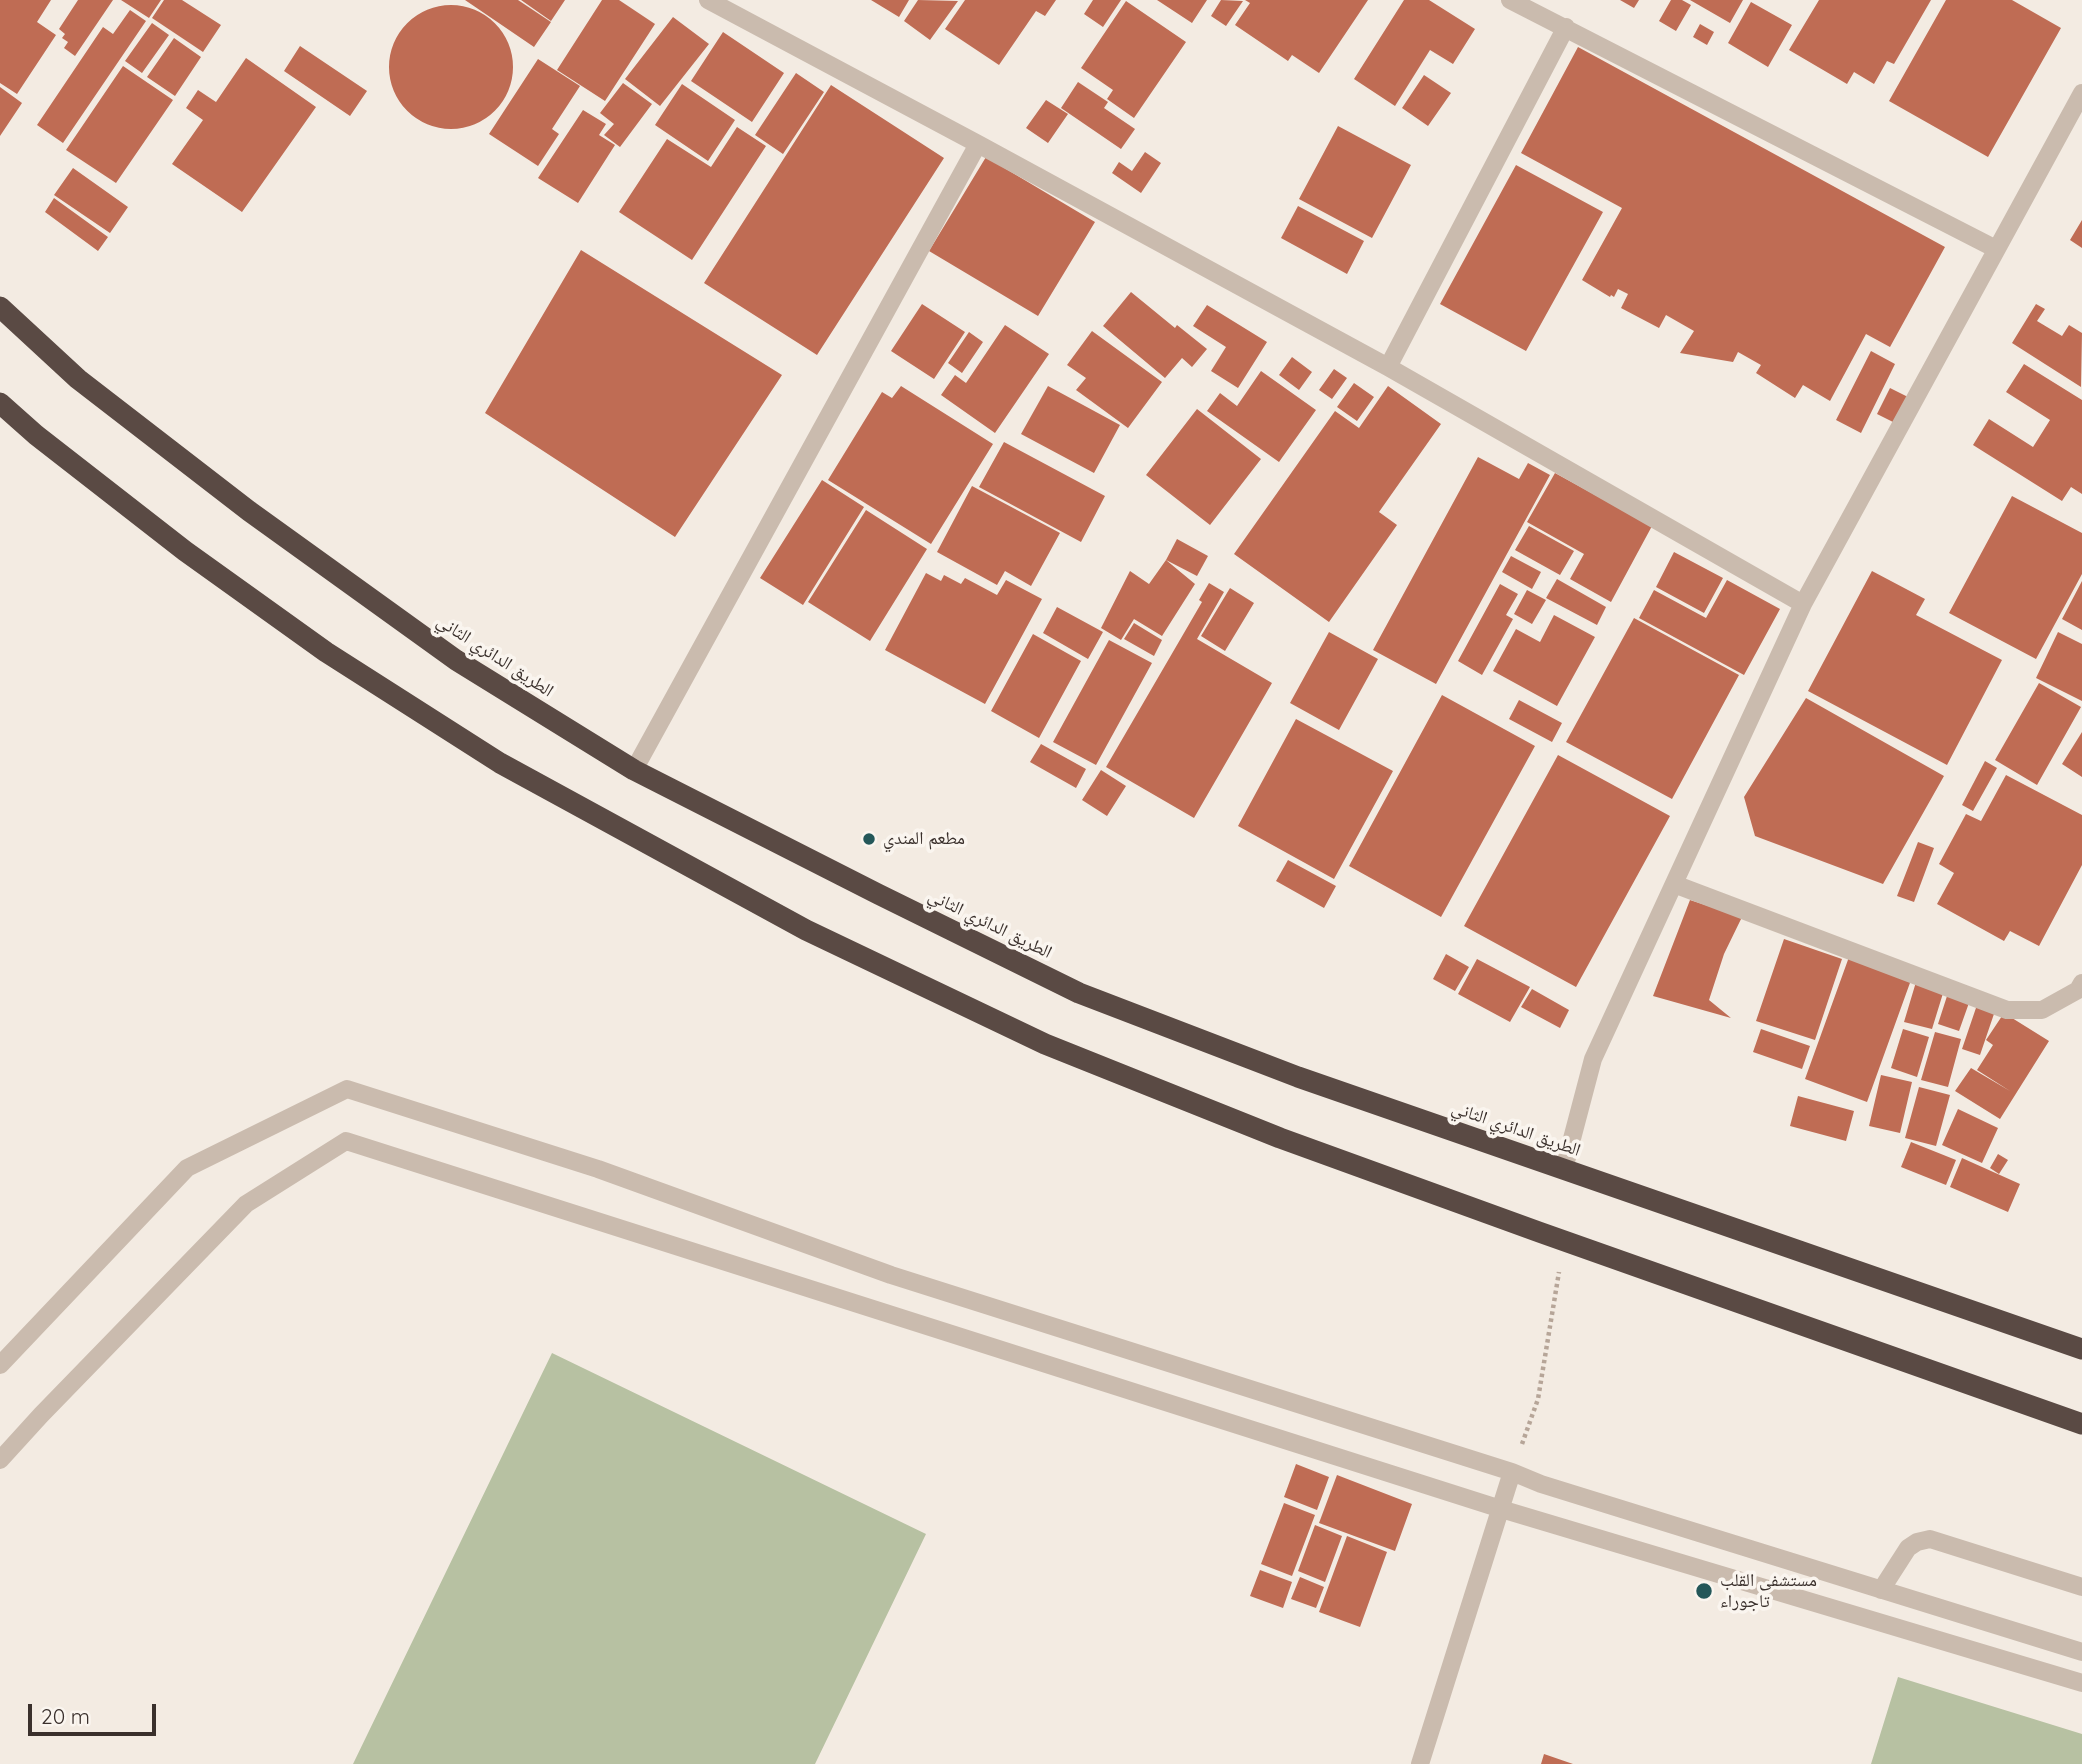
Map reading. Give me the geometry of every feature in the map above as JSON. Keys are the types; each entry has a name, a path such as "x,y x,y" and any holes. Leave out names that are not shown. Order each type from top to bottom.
{"highway":[{"name":"الطريق الدائري الثاني","path":"0,307 78,379 249,511 456,660 634,770 878,894 1079,993 1298,1077 2082,1349"},
{"path":"0,404 185,551 326,652 500,763 806,930 1057,1049 1280,1138 2082,1424"}],"street":[{"path":"708,0 1388,367 1803,604"},
{"path":"1510,0 1996,249"},
{"path":"1388,367 1566,27"},
{"path":"1564,1170 1593,1059 1803,604 2082,93"},
{"path":"634,770 978,144"},
{"path":"1674,884 2007,1010 2042,1010 2078,990 2082,983"},
{"path":"0,1365 187,1168 347,1089 598,1169 891,1275 1513,1472 1555,1488 2082,1652"},
{"path":"0,1460 246,1204 346,1140 1501,1508 2082,1684"},
{"path":"1420,1764 1513,1472"},
{"path":"1881,1590 1908,1548 1917,1542 1930,1539 2082,1587"}],"path":[{"path":"1513,1472 1538,1399 1564,1241"}],"green space":[{"path":"552,1353 926,1534 815,1764 353,1764"},
{"path":"1898,1677 2082,1734 2082,1764 1871,1764"}],"building":[{"path":"0,0 51,0 37,22 56,35 17,94 0,83"},
{"path":"78,0 113,0 75,56 64,48 68,42 62,38 65,34 59,29"},
{"path":"121,0 161,0 149,18"},
{"path":"164,0 182,0 221,25 203,52 152,18"},
{"path":"465,0 518,0 551,22 534,47"},
{"path":"521,0 565,0 551,21"},
{"path":"602,0 619,0 655,24 605,101 557,70"},
{"path":"871,0 909,0 899,17"},
{"path":"918,0 958,1 930,40 904,21"},
{"path":"965,0 1056,0 1045,16 1036,11 999,65 945,29"},
{"path":"1093,0 1121,0 1103,27 1084,14"},
{"path":"1157,0 1207,0 1192,23"},
{"path":"1221,0 1243,1 1226,26 1211,16"},
{"path":"1245,0 1368,0 1319,73 1292,55 1288,61 1235,25 1250,3"},
{"path":"1404,0 1429,0 1475,29 1453,64 1430,50 1395,106 1354,79"},
{"path":"1620,0 1639,0 1634,8"},
{"path":"1671,0 1682,0 1691,5 1676,31 1659,21"},
{"path":"1690,0 1743,0 1730,23"},
{"path":"1819,0 1931,0 1894,64 1887,61 1874,84 1854,72 1847,84 1789,50"},
{"path":"1946,0 2012,0 2061,28 1988,157 1889,101"},
{"path":"1126,1 1186,42 1134,118 1107,99 1113,90 1081,68"},
{"path":"1751,2 1792,25 1768,67 1728,43"},
{"path":"451,5 475,10 495,23 508,43 513,67 508,91 495,111 475,124 451,129 427,124 407,111 394,91 389,67 394,43 407,23 427,10"},
{"path":"130,10 146,21 63,143 37,125 103,27 113,34"},
{"path":"673,17 709,44 660,106 625,79"},
{"path":"152,23 169,35 142,73 125,61"},
{"path":"1700,24 1714,32 1707,45 1693,37"},
{"path":"723,32 784,73 752,122 691,81"},
{"path":"174,38 201,57 175,96 147,77"},
{"path":"300,46 367,91 350,116 284,71"},
{"path":"1578,47 1945,247 1890,347 1866,334 1830,401 1803,385 1795,398 1756,373 1761,365 1738,352 1733,362 1680,353 1694,331 1666,315 1659,328 1621,308 1628,294 1618,289 1614,297 1610,297 1582,280 1622,208 1521,153"},
{"path":"246,58 316,107 242,212 172,164 203,120 186,108 198,90 216,102"},
{"path":"538,59 580,86 552,129 559,134 538,166 489,134"},
{"path":"123,66 173,100 116,183 66,150"},
{"path":"796,73 824,92 783,154 755,135"},
{"path":"1424,75 1451,93 1428,126 1402,108"},
{"path":"1078,82 1108,102 1104,108 1135,129 1121,149 1061,108"},
{"path":"623,83 652,104 620,147 604,135 614,124 600,113"},
{"path":"682,84 735,120 708,161 655,125"},
{"path":"831,85 944,158 817,355 704,283"},
{"path":"0,87 22,103 0,136"},
{"path":"1046,100 1068,114 1048,143 1026,128"},
{"path":"583,110 606,124 599,135 615,145 578,203 538,178"},
{"path":"1338,126 1411,165 1372,238 1299,199"},
{"path":"737,127 766,146 692,260 619,212 667,139 711,167"},
{"path":"1145,152 1161,163 1141,193 1112,173 1119,162 1132,171"},
{"path":"986,157 1095,222 1038,316 929,251"},
{"path":"1516,165 1603,212 1526,351 1440,304"},
{"path":"73,168 128,207 110,233 54,195"},
{"path":"54,198 108,237 98,251 45,212"},
{"path":"1298,206 1364,241 1347,274 1281,238"},
{"path":"2082,220 2082,248 2070,240"},
{"path":"581,250 782,375 675,537 485,413"},
{"path":"1131,292 1175,328 1177,325 1207,349 1192,367 1182,358 1165,378 1103,326"},
{"path":"922,304 965,332 934,379 891,351"},
{"path":"2036,304 2045,309 2037,321 2062,336 2069,325 2082,333 2081,387 2012,343"},
{"path":"1207,305 1267,342 1238,388 1211,371 1226,347 1193,326"},
{"path":"1005,325 1049,354 995,433 941,395 955,375 966,383"},
{"path":"1092,331 1162,382 1128,428 1076,390 1086,378 1067,365"},
{"path":"969,332 983,342 962,373 948,363"},
{"path":"1871,351 1895,364 1861,433 1836,420"},
{"path":"1292,357 1312,372 1299,390 1279,375"},
{"path":"2024,364 2082,400 2082,494 2071,487 2062,501 1973,445 1989,419 2033,447 2050,420 2006,392"},
{"path":"1334,369 1347,378 1332,399 1319,390"},
{"path":"1261,371 1316,410 1279,462 1207,411 1220,393 1237,406"},
{"path":"1354,383 1374,397 1357,421 1337,407"},
{"path":"901,386 993,444 931,544 828,480 882,392 892,398"},
{"path":"1048,386 1120,425 1094,473 1021,434"},
{"path":"1388,386 1441,424 1379,512 1397,525 1329,622 1234,554 1335,411 1359,428"},
{"path":"1890,388 1910,398 1897,424 1877,414"},
{"path":"1197,409 1261,459 1210,525 1146,475"},
{"path":"1004,442 1105,496 1081,542 979,487"},
{"path":"1478,457 1519,479 1528,463 1550,475 1436,684 1373,650"},
{"path":"1555,473 1652,526 1611,602 1570,579 1584,554 1527,522"},
{"path":"822,480 864,507 803,605 760,578"},
{"path":"972,486 1060,533 1031,586 1005,571 997,585 937,552"},
{"path":"2012,496 2082,533 2082,574 2036,659 1949,613"},
{"path":"866,510 927,549 870,641 808,602"},
{"path":"1529,526 1574,551 1560,575 1515,550"},
{"path":"1177,539 1208,556 1197,576 1166,560"},
{"path":"1674,552 1723,578 1704,613 1656,587"},
{"path":"1511,556 1541,572 1532,589 1502,572"},
{"path":"1166,560 1195,584 1162,636 1134,619 1121,640 1101,628 1130,571 1149,584"},
{"path":"1872,571 1925,599 1916,615 2002,660 1947,765 1808,691"},
{"path":"926,573 941,581 944,575 961,584 965,578 997,595 1006,580 1042,599 985,704 885,650"},
{"path":"1557,579 1606,607 1597,625 1546,598"},
{"path":"1727,580 1780,609 1744,675 1639,618 1654,590 1706,618"},
{"path":"2082,581 2082,630 2062,619"},
{"path":"1209,583 1224,592 1197,639 1272,683 1194,818 1106,767 1202,602 1199,600"},
{"path":"1500,584 1518,594 1506,615 1513,619 1482,675 1458,661"},
{"path":"1230,588 1254,603 1225,651 1201,636"},
{"path":"1527,590 1546,600 1532,624 1514,614"},
{"path":"1057,607 1103,632 1088,659 1043,633"},
{"path":"1554,615 1595,637 1557,706 1493,671 1516,629 1540,642"},
{"path":"1634,618 1739,675 1672,799 1566,742"},
{"path":"1134,623 1162,640 1154,656 1124,639"},
{"path":"1329,632 1378,659 1339,730 1290,703"},
{"path":"2058,632 2082,644 2082,701 2036,678"},
{"path":"1033,634 1081,661 1039,738 991,711"},
{"path":"1109,640 1152,663 1096,765 1053,742"},
{"path":"2039,683 2081,707 2037,785 1995,760"},
{"path":"1442,695 1535,746 1441,917 1349,866"},
{"path":"1806,698 1944,776 1883,884 1755,836 1744,797"},
{"path":"1519,700 1562,723 1552,742 1509,719"},
{"path":"1296,719 1393,771 1334,879 1238,826"},
{"path":"2082,732 2082,777 2062,764"},
{"path":"1041,744 1086,769 1076,788 1030,762"},
{"path":"1558,755 1670,816 1576,987 1464,926"},
{"path":"1985,761 1997,768 1973,811 1962,805"},
{"path":"1101,770 1126,786 1107,816 1082,800"},
{"path":"2006,775 2082,815 2082,865 2039,946 2010,931 2004,941 1937,904 1954,873 1939,864 1966,814 1981,821"},
{"path":"1918,842 1934,848 1914,902 1897,896"},
{"path":"1288,860 1336,886 1324,908 1276,881"},
{"path":"1690,900 1742,917 1724,954 1709,1000 1731,1018 1653,996"},
{"path":"1784,939 1842,959 1815,1040 1756,1021"},
{"path":"1446,954 1469,967 1455,991 1433,979"},
{"path":"1849,957 1911,980 1867,1102 1805,1079"},
{"path":"1477,959 1530,987 1510,1022 1458,994"},
{"path":"1916,982 1944,990 1932,1029 1904,1022"},
{"path":"1532,989 1569,1010 1560,1028 1521,1007"},
{"path":"1948,993 1970,1000 1959,1031 1938,1024"},
{"path":"1978,1002 1996,1008 1980,1055 1962,1049"},
{"path":"2004,1013 2049,1041 2000,1119 1955,1091 1971,1068 2010,1091 1977,1070 1993,1045 1986,1040"},
{"path":"1761,1029 1810,1046 1802,1069 1753,1052"},
{"path":"1903,1029 1929,1037 1917,1077 1891,1068"},
{"path":"1935,1032 1961,1039 1948,1087 1921,1080"},
{"path":"1881,1075 1912,1082 1900,1133 1869,1126"},
{"path":"1919,1087 1950,1095 1936,1146 1905,1138"},
{"path":"1798,1096 1854,1111 1846,1141 1790,1126"},
{"path":"1958,1109 1998,1128 1982,1163 1942,1145"},
{"path":"1911,1142 1956,1160 1946,1185 1901,1167"},
{"path":"1998,1154 2008,1160 1999,1174 1990,1168"},
{"path":"1962,1158 2020,1184 2008,1212 1950,1187"},
{"path":"1296,1464 1329,1477 1317,1510 1284,1497"},
{"path":"1337,1475 1412,1504 1395,1551 1319,1523"},
{"path":"1284,1503 1315,1515 1292,1576 1261,1564"},
{"path":"1315,1525 1342,1536 1325,1582 1298,1571"},
{"path":"1347,1536 1387,1552 1360,1627 1319,1612"},
{"path":"1260,1570 1292,1582 1283,1608 1250,1596"},
{"path":"1300,1577 1324,1587 1316,1608 1291,1599"},
{"path":"1544,1754 1573,1764 1541,1764"}],"place":[{"name":"مطعم المندي","path":"869,839"},
{"name":"مستشفى القلب تاجوراء","path":"1704,1591"}]}
